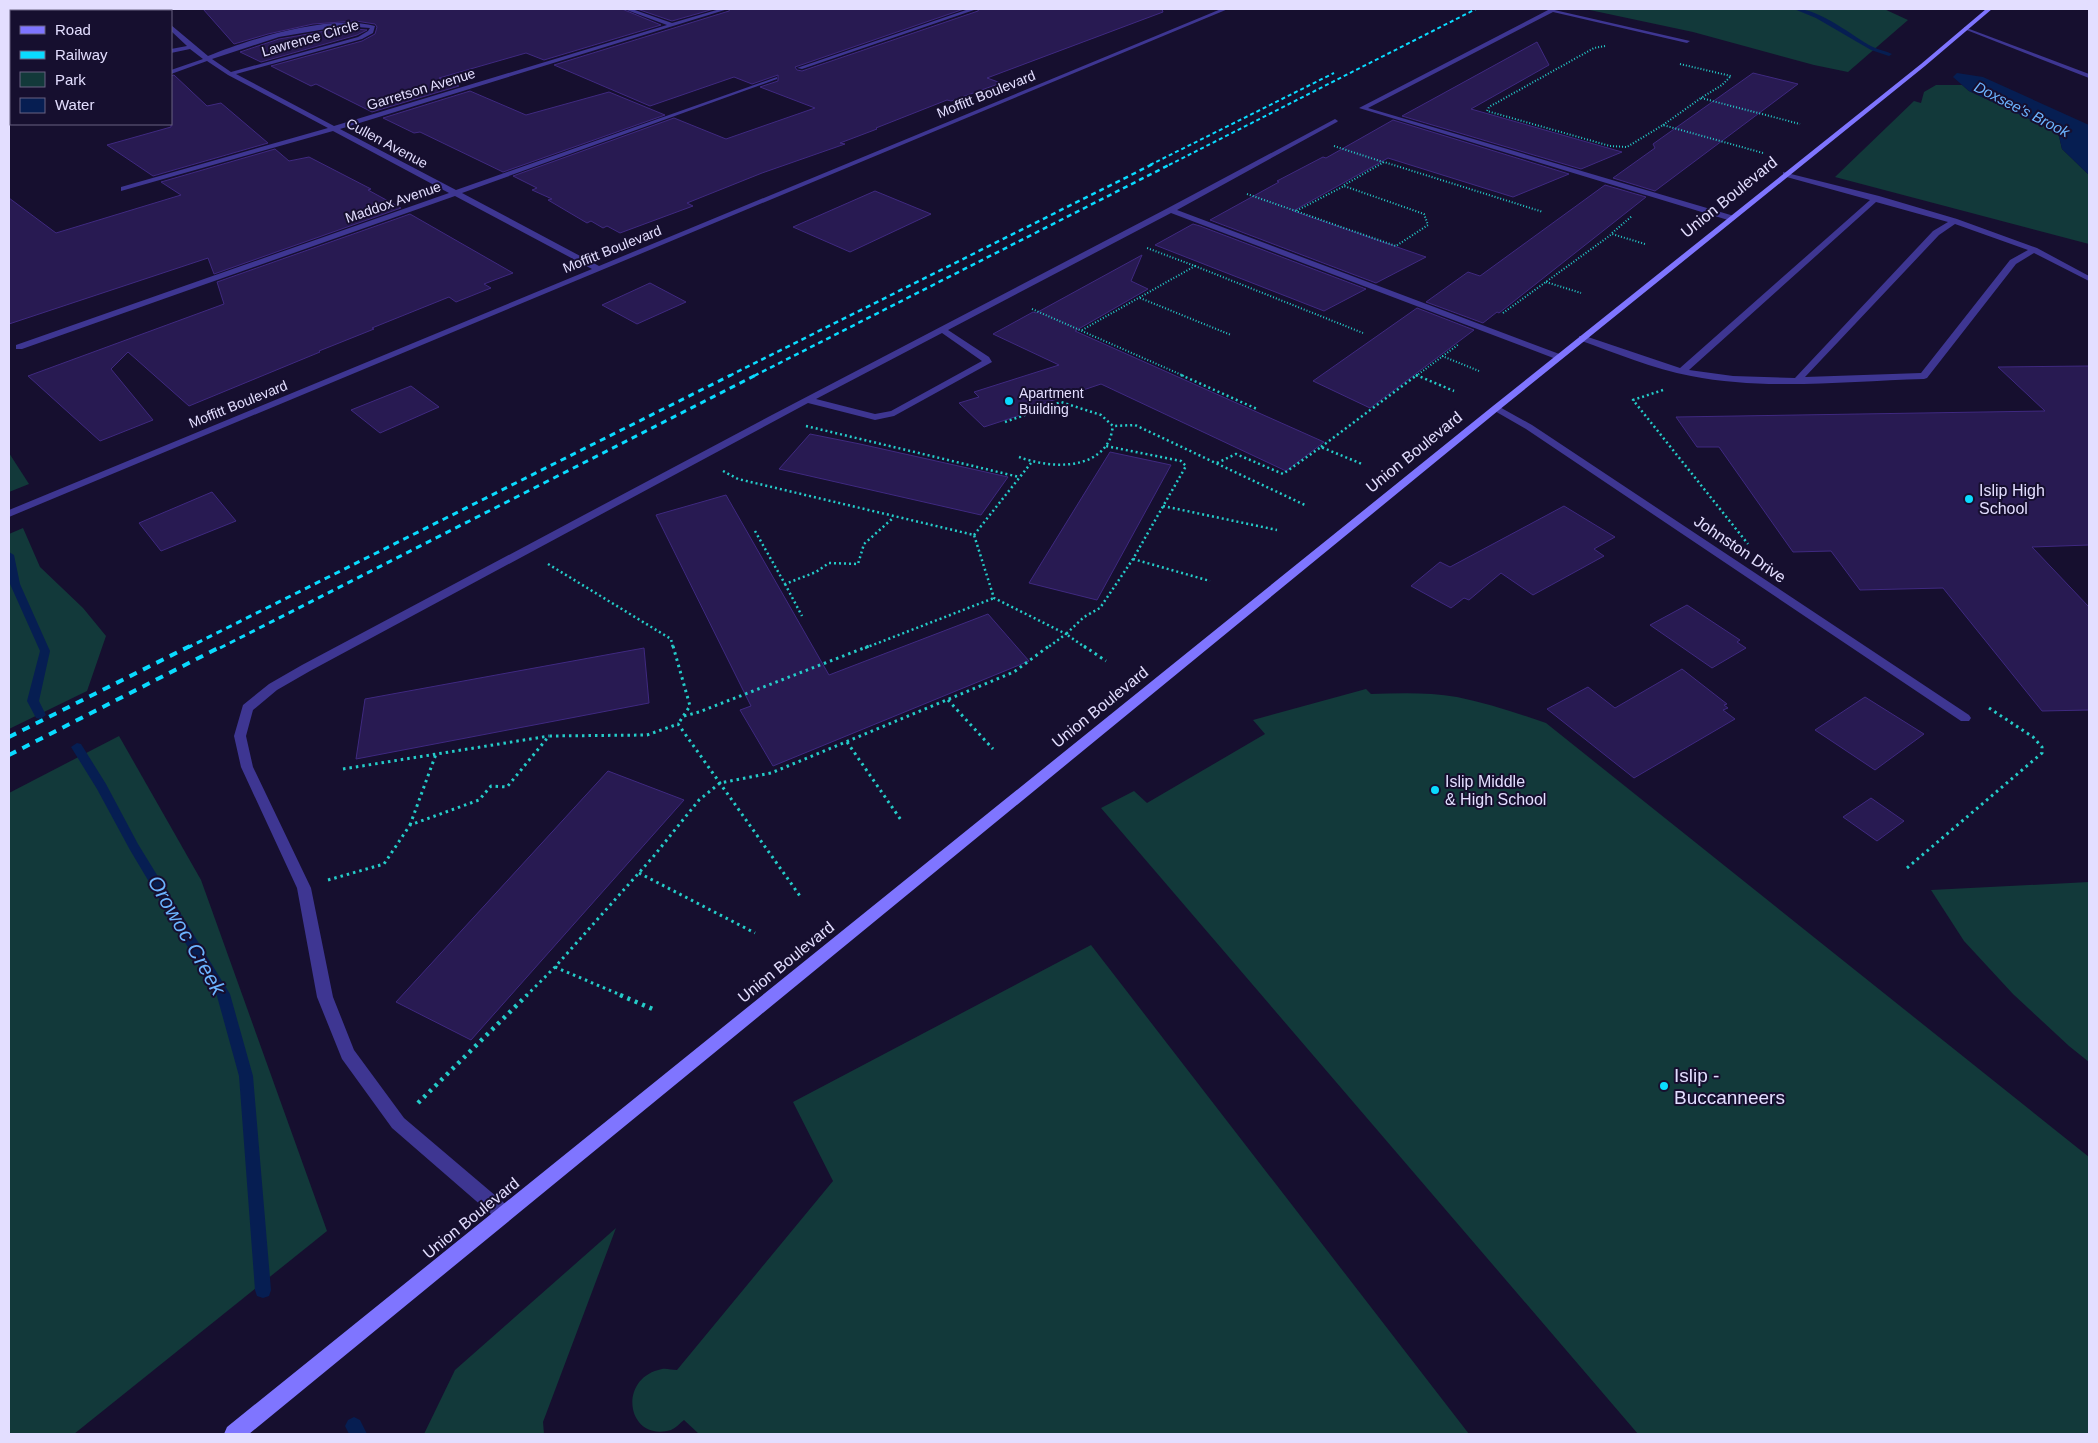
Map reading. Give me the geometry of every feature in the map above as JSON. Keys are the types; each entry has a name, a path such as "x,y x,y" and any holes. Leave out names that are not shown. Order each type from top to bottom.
{"main road":[{"name":"Union Boulevard","path":"234,1434 1582,338 1923,65 1989,9"}],"street":[{"path":"627,9 672,25"},
{"name":"Garretson Avenue","path":"124,190 333,129 725,9"},
{"path":"800,68 974,9"},
{"name":"Moffitt Boulevard","path":"9,514 1225,9"},
{"path":"1686,41 1552,10 1362,108 1731,218"},
{"name":"Lawrence Circle","path":"206,60 254,42 318,28 358,23 372,27 371,32 360,38 230,74"},
{"name":"Cullen Avenue","path":"172,28 206,60 230,74 599,269"},
{"path":"1966,28 2089,76"},
{"path":"172,51 190,47"},
{"path":"172,72 206,60"},
{"name":"Maddox Avenue","path":"19,347 775,78"},
{"path":"504,1214 398,1123 348,1054 325,997 304,888 247,767 240,736 247,708 273,687 306,668 527,551 698,457 1172,210 1334,121"},
{"path":"1786,174 1954,221 2034,250 2089,279"},
{"path":"1683,371 1876,198"},
{"path":"1172,210 1560,357"},
{"path":"1798,380 1936,233 1954,221"},
{"path":"1582,338 1704,376 1766,381 1924,376 2013,262 2034,250"},
{"path":"807,400 875,417 885,416 894,413 987,362 986,359 941,329"},
{"name":"Johnston Drive","path":"1496,408 1529,427 1965,718"}],"path":[{"path":"1612,47 1594,48 1489,107 1487,110 1610,146 1627,147 1663,126 1722,85 1731,76 1676,63"},
{"path":"1701,98 1800,124"},
{"path":"1663,126 1763,153"},
{"path":"1305,136 1544,212"},
{"path":"1296,211 1344,186 1384,162"},
{"path":"1217,186 1396,246 1428,225 1424,214 1344,186"},
{"path":"1216,464 1236,454 1283,474 1442,356 1612,234 1632,216"},
{"path":"1612,234 1645,244"},
{"path":"1119,237 1363,333"},
{"path":"1081,330 1195,266"},
{"path":"1545,282 1580,293"},
{"path":"1004,297 1257,409"},
{"path":"1139,297 1231,335"},
{"path":"1442,356 1479,372"},
{"path":"1416,376 1454,391"},
{"path":"1005,422 1061,402 1088,409 1101,415 1113,426 1135,425 1307,506"},
{"path":"772,418 1019,477"},
{"path":"1019,457 1032,462 1062,465 1077,463 1103,451 1113,434 1113,426"},
{"path":"398,1123 554,967 639,873 699,800 720,783 771,774 1014,672 1066,634 1084,617 1100,608 1133,559 1186,466 1181,461 1106,446"},
{"path":"1321,447 1362,464"},
{"path":"698,457 738,479 974,535"},
{"path":"974,535 1032,462"},
{"path":"1163,506 1277,530"},
{"path":"785,584 816,572 829,562 858,564 864,544 894,517"},
{"path":"755,531 802,616"},
{"path":"974,535 994,598 1066,634 1106,661"},
{"path":"342,769 549,736 648,735 678,724 690,706 671,639 527,551"},
{"path":"1133,559 1210,581"},
{"path":"684,716 699,712 994,598"},
{"path":"948,700 993,749"},
{"path":"678,724 800,896"},
{"path":"410,825 479,800 491,786 507,787 549,736"},
{"path":"847,742 901,820"},
{"path":"304,888 384,864 410,825 436,753"},
{"path":"639,873 755,933"},
{"path":"554,967 656,1010"}],"green space":[{"path":"1585,9 1884,9 1908,20 1848,72 1814,65 1693,32"},
{"path":"1936,85 1962,85 1969,91 2058,132 2062,149 2089,175 2089,244 1835,177 1914,101 1921,103 1924,92"},
{"path":"9,453 29,484 9,492"},
{"path":"23,528 40,567 83,608 106,636 87,691 9,729 9,534"},
{"path":"1366,689 1371,694 1403,693 1457,697 1491,705 1546,723 2089,1157 2089,1434 1638,1434 1101,808 1134,791 1147,803 1265,734 1253,720"},
{"path":"119,736 201,880 327,1231 74,1434 9,1434 9,793"},
{"path":"2089,882 2089,1062 2013,994 1964,941 1931,890"},
{"path":"1091,945 1469,1434 699,1434 684,1420 671,1430 656,1431 645,1427 637,1419 633,1408 633,1396 638,1384 647,1375 662,1369 677,1370 833,1181 793,1102"},
{"path":"616,1228 543,1422 544,1434 424,1434 455,1370"}],"water":[{"path":"1957,73 1983,77 2089,125 2089,175 2062,149 2058,132 1969,91 1953,77"}],"building":[{"path":"203,9 622,9 661,25 544,60 526,53 439,78 459,86 372,112 316,84 311,86 271,66 362,41 375,34 377,27 375,24 356,21 313,24 234,44"},
{"path":"637,9 714,9 672,21"},
{"path":"730,9 964,9 795,67 797,70 802,71 978,11 979,9 1162,9 1163,12 987,78 1001,83 951,101 947,100 840,143 845,144 762,173 687,203 693,206 620,233 607,226 603,228 591,221 587,223 548,200 552,199 532,190 537,188 513,176 674,118 726,139 815,108 760,87 778,81 778,75 752,84 734,77 650,106 554,65 729,11"},
{"path":"343,28 367,30 357,35 261,62 240,52 279,39"},
{"path":"1537,42 1549,65 1471,109 1622,152 1581,169 1402,116"},
{"path":"1753,73 1798,84 1655,191 1613,178 1655,148 1653,144"},
{"path":"174,75 207,106 221,103 268,143 153,176 107,145 171,127 172,76"},
{"path":"470,91 526,115 609,92 665,115 503,172 420,132 414,133 383,118"},
{"path":"1393,120 1569,174 1513,197 1388,158 1293,211 1426,257 1376,283 1210,220 1279,182 1277,181 1323,157 1326,158"},
{"path":"275,149 289,161 309,157 371,189 368,190 401,208 214,274 208,258 9,324 9,198 56,233 181,195 161,182"},
{"path":"1605,185 1646,197 1499,313 1497,312 1483,323 1426,302 1468,272 1480,276"},
{"path":"875,191 931,214 850,252 793,227"},
{"path":"410,214 513,273 484,284 491,288 456,302 449,297 189,406 128,352 111,369 153,420 100,441 28,376 224,304 217,282"},
{"path":"1193,224 1366,289 1324,311 1155,245"},
{"path":"1142,255 1131,281 1148,289 1075,331 1324,442 1286,471 1101,384 1039,405 1042,408 984,427 959,403 979,397 974,392 1059,365 993,334 1033,312 1036,313"},
{"path":"650,283 686,302 637,324 602,305"},
{"path":"1417,308 1474,330 1370,408 1313,381"},
{"path":"2089,366 2089,545 2032,547 2089,607 2089,710 2042,711 1943,588 1860,590 1831,551 1793,552 1719,447 1697,447 1676,417 2045,411 1998,367"},
{"path":"411,386 439,407 380,433 351,410"},
{"path":"810,434 1008,477 981,515 779,469"},
{"path":"1110,452 1171,465 1097,600 1029,583"},
{"path":"212,492 236,521 161,551 139,523"},
{"path":"726,495 829,675 988,614 1029,661 773,766 740,710 751,706 656,515"},
{"path":"1564,506 1615,537 1594,549 1604,556 1533,595 1501,573 1469,600 1464,598 1451,608 1411,586 1440,562 1450,567"},
{"path":"1687,605 1740,640 1737,642 1746,648 1712,668 1650,625"},
{"path":"644,648 649,703 356,759 365,699"},
{"path":"1682,669 1727,704 1724,705 1728,708 1723,710 1735,719 1634,778 1547,709 1588,687 1615,708"},
{"path":"1865,697 1924,734 1875,770 1815,730"},
{"path":"608,771 684,800 471,1040 396,1002"},
{"path":"1871,798 1904,821 1877,841 1843,817"}],"waterway":[{"name":"Doxsee's Brook","path":"1797,9 1818,17 1873,49 1889,54"},
{"name":"Orowoc Creek","path":"9,555 15,584 45,651 33,701 40,715"},
{"name":"Orowoc Creek","path":"77,747 102,787 134,847 223,994 246,1076 263,1290"},
{"name":"Orowoc Creek","path":"354,1426 358,1434"}],"railway":[{"path":"1169,165 1476,9"},
{"path":"1150,165 1334,73"},
{"path":"731,375 1153,164"},
{"path":"754,376 1171,164"},
{"path":"187,648 731,375"},
{"path":"220,648 756,375"},
{"path":"9,737 190,646"},
{"path":"9,755 222,646"}],"place":[{"name":"Apartment Building","path":"1009,401"},
{"name":"Islip High School","path":"1969,499"},
{"name":"Islip Middle & High School","path":"1435,790"},
{"name":"Islip - Buccanneers","path":"1664,1086"}]}
